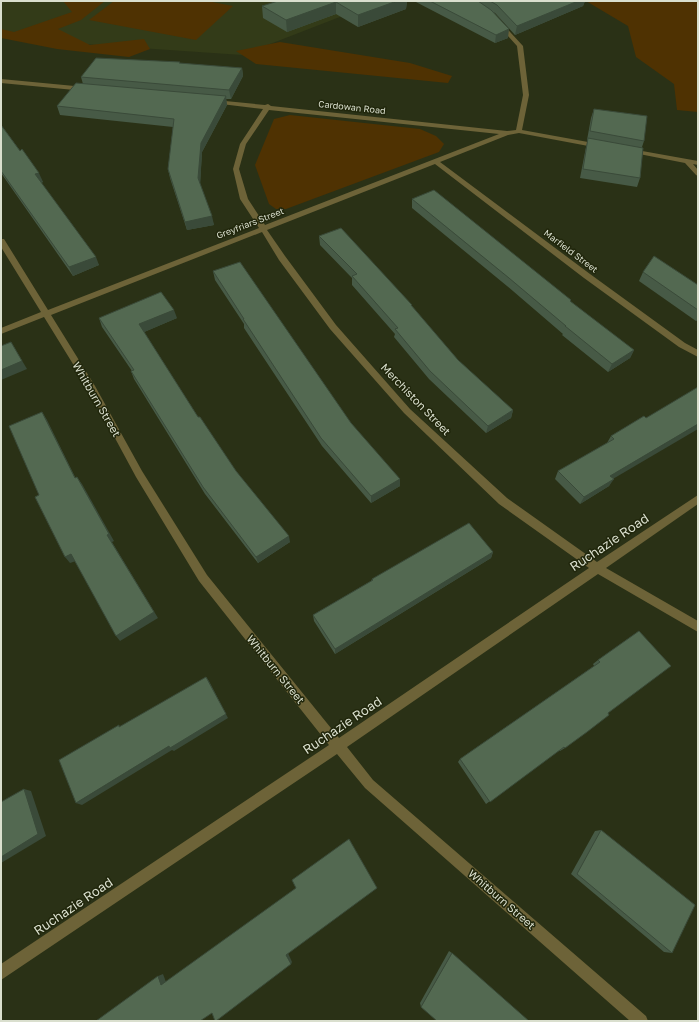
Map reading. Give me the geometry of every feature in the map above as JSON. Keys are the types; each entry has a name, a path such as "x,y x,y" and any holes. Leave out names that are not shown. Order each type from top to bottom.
{"street":[{"path":"493,16 520,46 526,95 519,132"},
{"path":"1,81 95,90"},
{"name":"Cardowan Road","path":"205,101 268,106 507,133 519,132 603,146"},
{"name":"Merchiston Street","path":"268,106 243,144 236,169 244,199 262,229 333,327 407,411 503,502 597,568 698,626"},
{"name":"Greyfriars Street","path":"1,331 507,133"},
{"path":"626,150 698,163"},
{"name":"Marfield Street","path":"435,161 587,276 682,345 698,354"},
{"path":"687,161 698,174"},
{"name":"Whitburn Street","path":"1,241 92,388 138,474 203,578 369,784 641,1021"},
{"name":"Ruchazie Road","path":"1,973 338,746 698,499"}],"shaded area":[{"path":"1,1 381,1 242,55 38,41 1,32"},
{"path":"63,1 105,1 81,20 58,29 90,45 144,39 150,49 129,57 57,49 1,38 1,29 14,32 72,12"},
{"path":"114,1 207,1 233,6 196,40 89,20"},
{"path":"586,1 698,1 698,112 677,110 674,84 636,57 628,26"},
{"path":"280,42 410,63 452,76 448,83 256,64 236,51"},
{"path":"290,115 420,129 436,136 444,144 439,152 286,209 276,209 269,204 255,165 274,119"}],"building":[{"path":"278,1 397,1 358,15 336,2 286,20 262,6"},
{"path":"430,1 478,1 491,10 509,29 496,35"},
{"path":"490,1 578,1 517,26 497,5"},
{"path":"96,58 180,62 179,63 242,68 229,90 81,77"},
{"path":"76,83 226,96 201,143 198,178 212,216 185,222 168,169 174,119 57,106"},
{"path":"594,109 647,116 644,141 590,131"},
{"path":"1,125 20,151 22,149 39,173 35,174 96,257 69,267 1,171"},
{"path":"588,138 643,148 640,178 583,169"},
{"path":"434,190 571,300 570,301 634,350 612,364 412,199"},
{"path":"341,228 412,305 458,360 513,410 488,426 430,371 395,329 398,328 352,276 357,274 319,236"},
{"path":"654,256 698,285 698,310 643,272"},
{"path":"240,262 351,423 400,479 371,496 321,438 213,271"},
{"path":"161,292 174,310 139,324 198,417 200,417 236,471 289,536 256,557 203,487 131,371 134,370 99,318"},
{"path":"11,342 22,361 1,370 1,346"},
{"path":"698,387 698,424 610,476 614,479 584,497 558,471 614,439 611,436 644,416 646,418"},
{"path":"42,412 75,478 77,477 109,534 107,535 154,612 116,636 71,554 65,557 35,497 39,495 9,426"},
{"path":"469,523 493,552 335,649 313,615"},
{"path":"639,631 671,666 608,713 609,715 587,732 565,748 564,747 490,802 460,759 600,662 598,660"},
{"path":"206,677 226,714 170,748 169,746 76,803 59,760"},
{"path":"24,789 38,834 1,857 1,802"},
{"path":"601,830 695,905 672,953 577,874"},
{"path":"349,839 377,888 286,955 291,964 216,1021 212,1013 200,1021 96,1021 158,976 161,985 296,888 292,880"},
{"path":"452,953 529,1021 437,1021 421,1007"}]}
